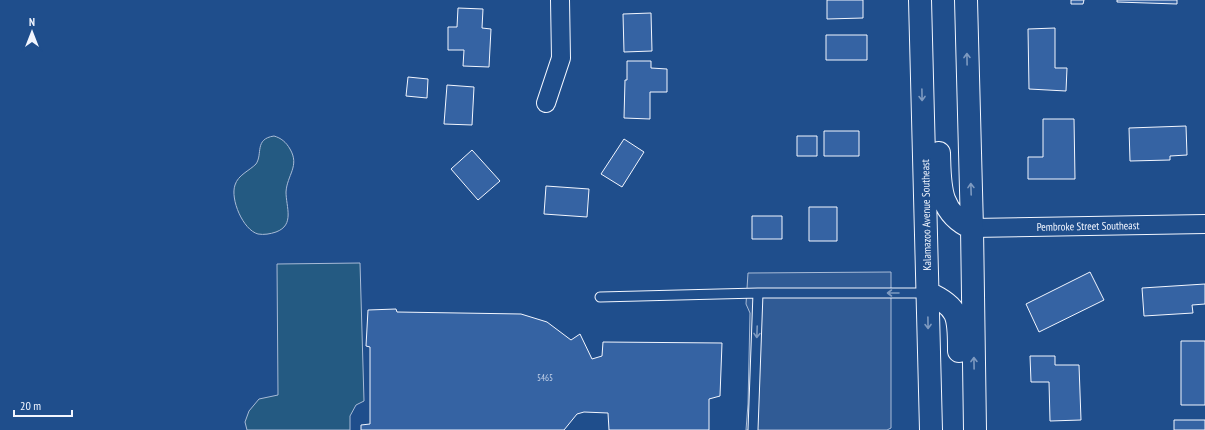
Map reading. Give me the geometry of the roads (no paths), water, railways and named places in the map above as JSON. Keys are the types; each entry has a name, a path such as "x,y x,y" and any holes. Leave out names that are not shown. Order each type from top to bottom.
{"main road":[{"name":"Kalamazoo Avenue Southeast","path":"920,0 931,430"},
{"path":"966,0 972,228 975,430"},
{"path":"921,43 937,77 940,182 942,194 946,205 952,214 962,224 972,228"},
{"path":"928,293 946,302 956,316 959,327 961,430"}],"street":[{"path":"546,103 561,58 560,0"},
{"name":"Pembroke Street Southeast","path":"972,228 1205,224"}],"lane":[{"path":"600,297 758,293 928,293"},
{"path":"753,430 758,293"}]}
